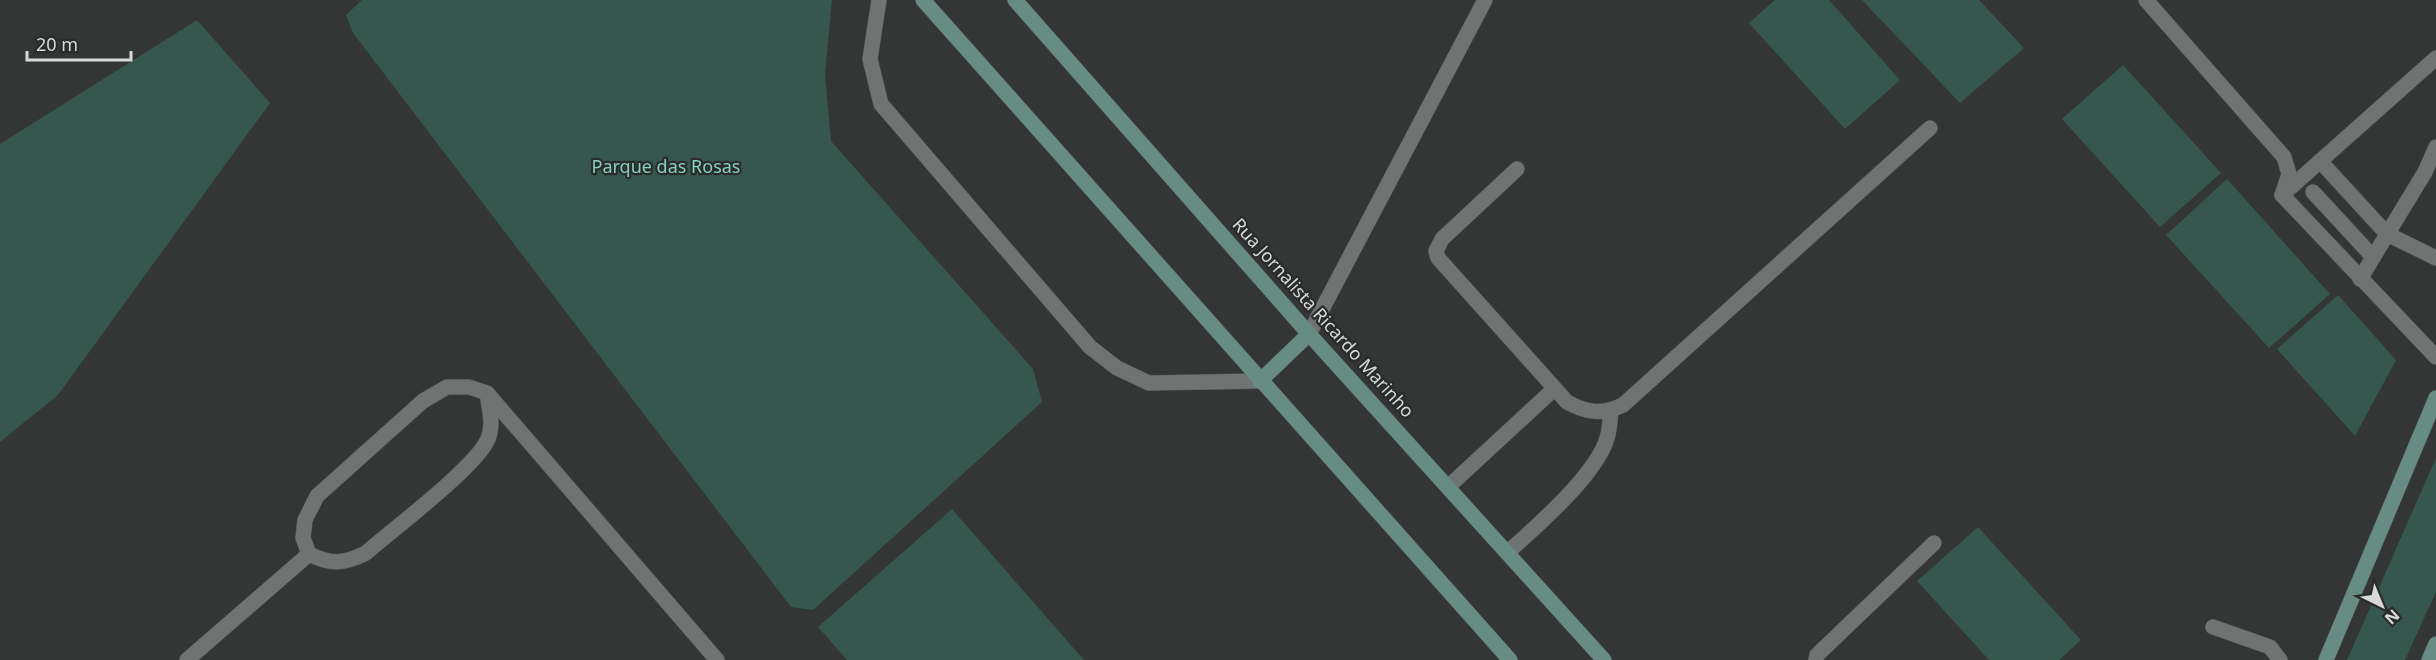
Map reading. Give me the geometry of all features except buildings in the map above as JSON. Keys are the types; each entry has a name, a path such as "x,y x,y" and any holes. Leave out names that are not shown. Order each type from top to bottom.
{"street":[{"path":"879,0 870,59 880,104 1090,347 1118,368 1149,383 1260,381 1309,334 1485,0"},
{"path":"923,0 1510,660"},
{"name":"Rua Jornalista Ricardo Marinho","path":"1015,0 1309,334 1604,660"},
{"path":"2146,0 2284,157 2289,174 2282,195"},
{"path":"2282,195 2436,58"},
{"path":"1517,169 1442,239 1436,251 1441,263 1567,402 1582,410 1611,410 1636,394 1930,128"},
{"path":"2360,279 2425,172 2436,147"},
{"path":"2320,161 2387,234 2436,258"},
{"path":"2313,192 2373,258"},
{"path":"2282,195 2436,357"},
{"path":"488,393 491,419 488,439 472,460 366,554 345,563 325,562 309,554 303,538 305,520 317,496 423,401 447,387 469,387 488,393 717,660"},
{"path":"1448,487 1554,389"},
{"path":"2326,660 2436,398"},
{"path":"1508,552 1545,519 1590,469 1607,439 1611,410"},
{"path":"1816,660 1817,655 1934,543"},
{"path":"187,660 309,554"},
{"path":"2214,627 2270,647 2280,660"},
{"path":"2429,660 2436,644"}],"green space":[{"name":"Parque das Rosas","path":"362,0 832,0 825,75 831,141 1033,369 1042,402 813,610 791,607 353,33 346,15"},
{"path":"1775,0 1829,0 1900,80 1845,129 1749,23"},
{"path":"1862,0 1979,0 2024,48 1960,103"},
{"path":"197,20 270,103 58,395 0,442 0,144"},
{"path":"2123,65 2221,173 2160,227 2062,119"},
{"path":"2227,179 2330,294 2269,348 2166,235"},
{"path":"2338,295 2396,360 2355,436 2277,349"},
{"path":"2436,458 2436,592 2405,660 2347,660"},
{"path":"952,509 1084,660 847,660 818,627"},
{"path":"1978,527 2081,640 2059,660 1989,660 1917,581"}]}
